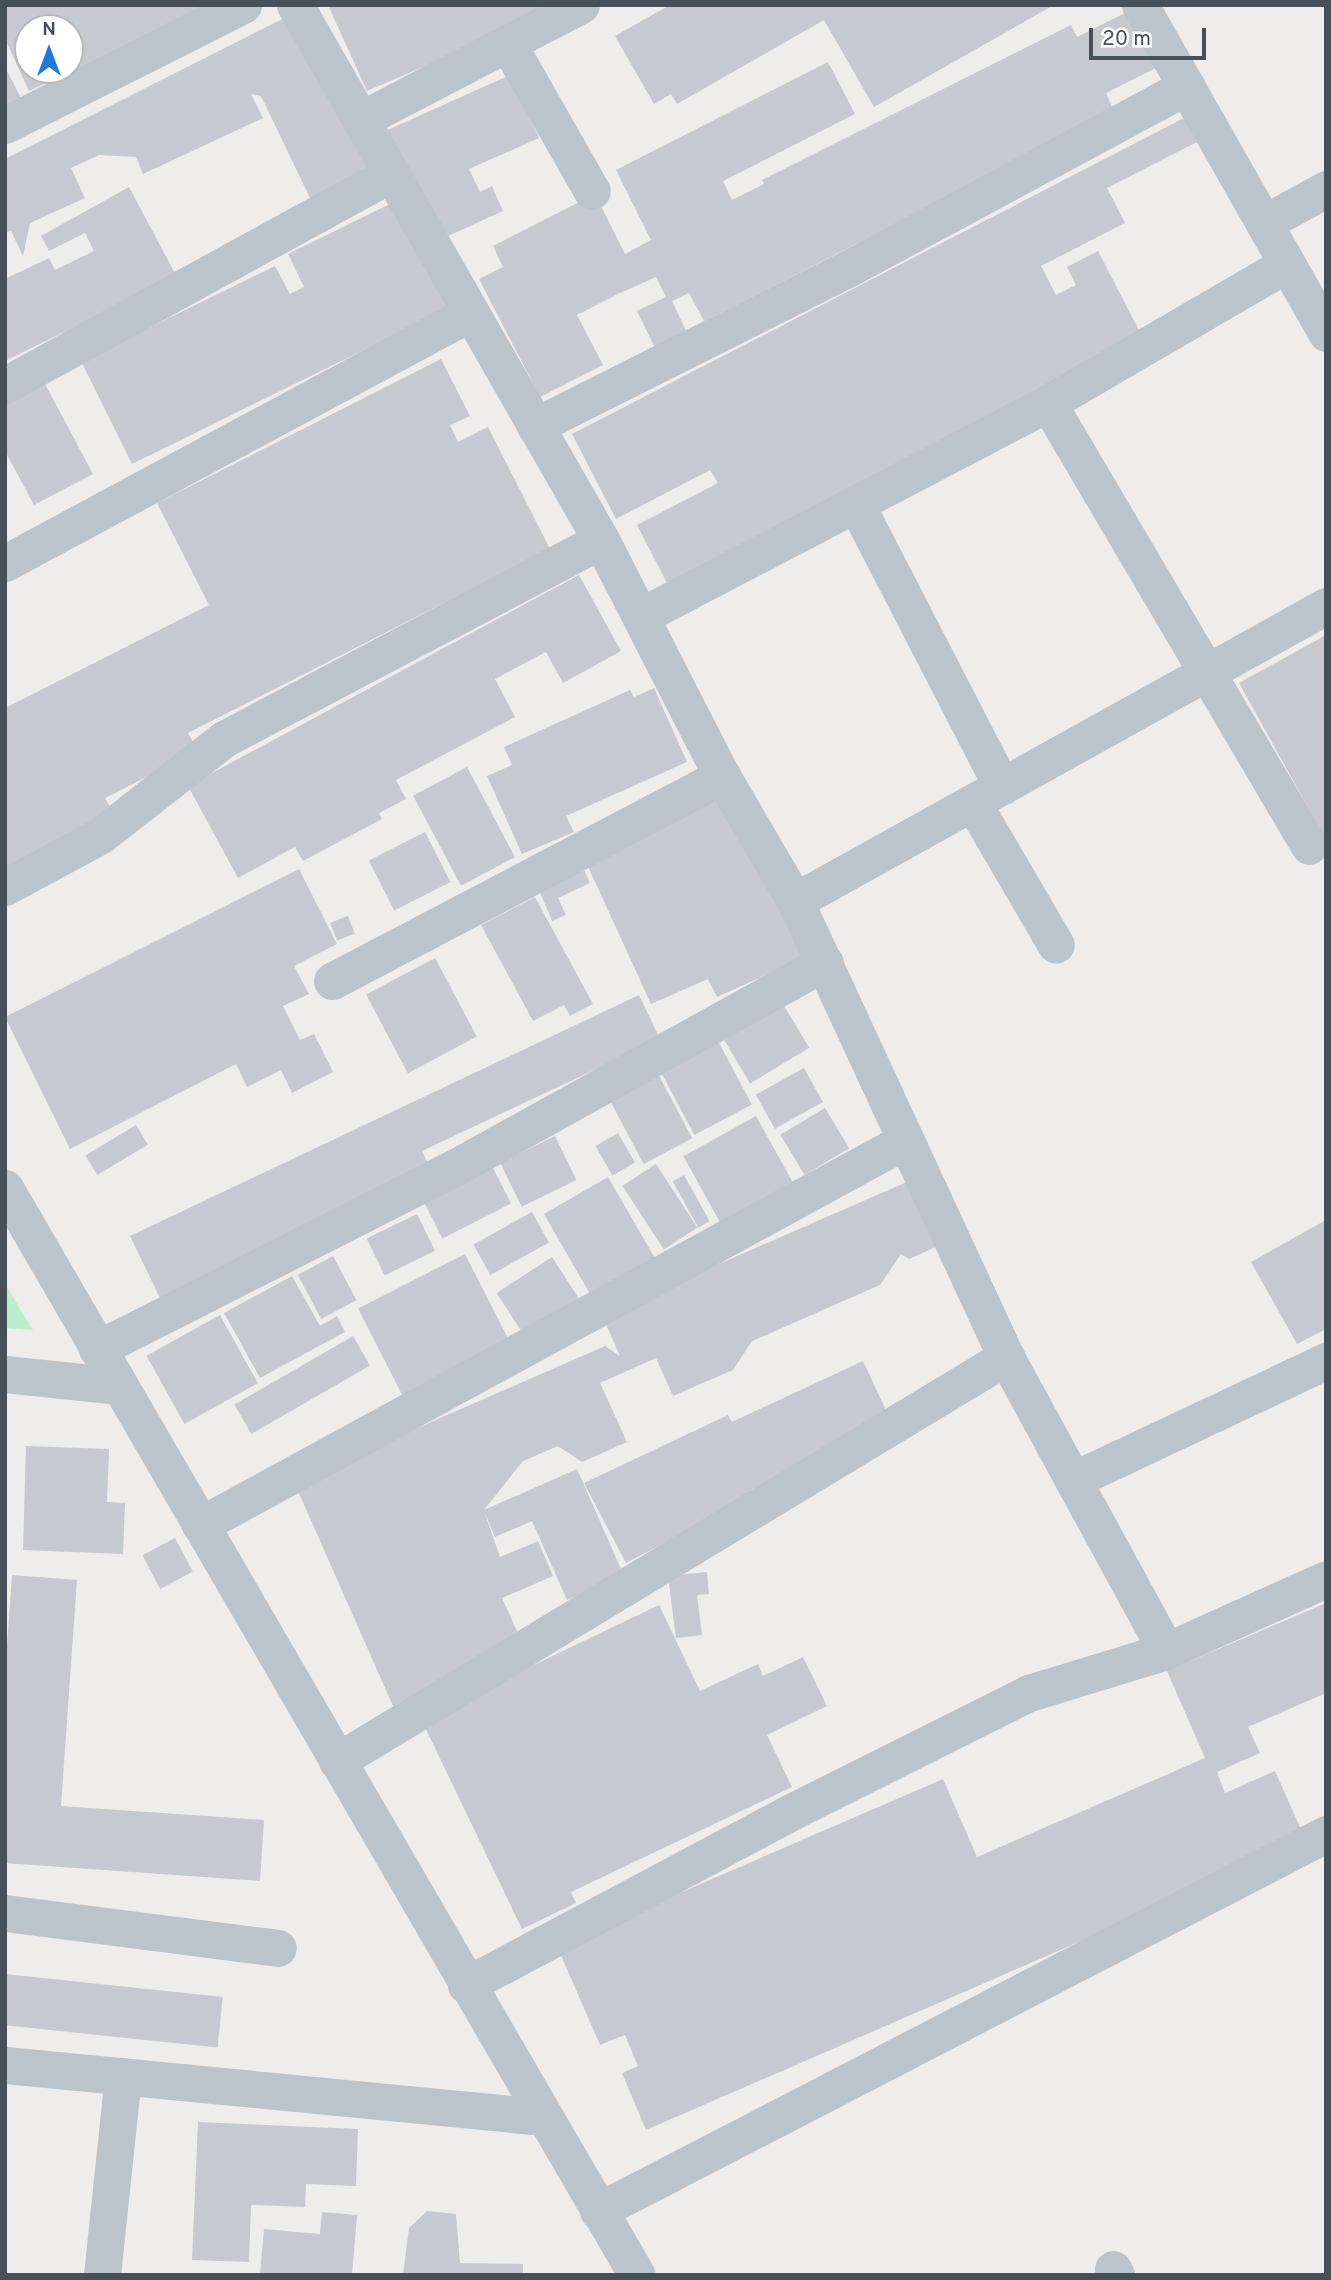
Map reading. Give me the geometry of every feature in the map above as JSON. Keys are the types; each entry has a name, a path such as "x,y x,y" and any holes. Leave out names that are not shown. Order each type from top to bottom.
{"street":[{"path":"5,125 243,5"},
{"path":"295,5 601,540 722,776 795,901 1006,1357 1166,1651"},
{"path":"360,120 581,5"},
{"path":"1147,7 1187,86 1326,333"},
{"path":"508,44 592,191"},
{"path":"535,426 853,266 1187,86"},
{"path":"5,385 391,174"},
{"path":"1264,223 1326,189"},
{"path":"642,616 1048,403 1287,264"},
{"path":"5,563 470,313"},
{"path":"1048,403 1310,846"},
{"path":"856,505 1056,945"},
{"path":"5,887 101,835 224,739 601,540"},
{"path":"795,901 1326,607"},
{"path":"332,981 722,776"},
{"path":"97,1349 454,1168 825,962"},
{"path":"200,1525 906,1140"},
{"path":"5,1188 637,2275"},
{"path":"337,1762 1006,1357"},
{"path":"1073,1480 1326,1361"},
{"path":"5,1374 119,1386"},
{"path":"466,1985 787,1814 1029,1693 1166,1651 1326,1579"},
{"path":"598,2211 1326,1834"},
{"path":"5,1913 278,1948"},
{"path":"5,2065 543,2117"},
{"path":"102,2275 123,2076"}],"green space":[{"path":"5,1284 33,1330 5,1328"}],"building":[{"path":"5,5 217,5 84,66 84,14 14,14 14,58 5,39"},
{"path":"328,5 567,5 367,91"},
{"path":"670,5 1054,5 874,107 824,20 677,104 671,94 654,104 615,36"},
{"path":"1131,10 1160,66 1106,93 1115,113 704,321 689,293 672,301 688,335 656,350 637,311 666,297 656,277 618,294 577,315 603,365 540,397 479,279 503,267 493,246 595,194 625,254 651,240 616,170 828,62 855,114 723,181 732,200 764,184 762,180 1071,25 1077,37"},
{"path":"292,14 369,170 310,198 261,96 251,94 263,118 143,174 136,157 99,155 71,168 85,198 30,223 23,256 11,231 5,233 5,159"},
{"path":"5,67 22,100 5,108"},
{"path":"510,75 539,138 469,169 480,192 492,186 503,211 433,243 383,132"},
{"path":"26,84 44,84 29,91"},
{"path":"1184,118 1197,142 1107,188 1125,223 1041,266 1056,295 1076,285 1067,267 1098,251 1144,340 668,585 637,525 718,483 710,470 616,519 572,434"},
{"path":"129,187 177,277 5,361 5,279 49,258 55,270 94,251 85,233 49,251 41,236"},
{"path":"400,199 453,306 132,464 81,361 275,266 290,294 304,287 288,254"},
{"path":"441,359 470,416 450,425 458,442 488,427 550,549 188,733 198,751 105,798 113,813 5,868 5,708 209,605 157,503"},
{"path":"44,382 93,474 34,505 5,451 5,403"},
{"path":"579,575 621,651 563,683 546,652 495,679 515,717 396,780 406,799 379,813 382,819 303,861 295,847 238,878 188,786"},
{"path":"1326,635 1326,840 1239,683"},
{"path":"654,688 687,762 566,816 574,832 522,854 487,776 512,765 504,747 630,690 634,697"},
{"path":"467,767 515,857 461,886 413,796"},
{"path":"728,795 803,958 717,997 708,979 651,1004 585,860"},
{"path":"425,832 450,882 394,910 369,861"},
{"path":"299,869 337,944 294,966 309,994 283,1006 300,1040 314,1034 333,1072 292,1093 281,1070 247,1087 236,1064 70,1149 5,1017"},
{"path":"584,870 590,883 558,898 566,915 552,921 539,890"},
{"path":"535,897 593,1004 570,1016 564,1005 533,1021 481,925"},
{"path":"348,916 355,934 337,941 330,923"},
{"path":"435,958 477,1037 408,1073 366,995"},
{"path":"639,995 660,1039 422,1151 431,1170 160,1298 130,1236"},
{"path":"780,999 809,1048 750,1083 721,1035"},
{"path":"718,1041 752,1105 694,1135 661,1072"},
{"path":"804,1068 823,1102 775,1129 756,1095"},
{"path":"657,1072 692,1138 644,1164 608,1098"},
{"path":"825,1108 849,1148 805,1175 780,1135"},
{"path":"756,1116 795,1186 722,1226 683,1156"},
{"path":"136,1125 148,1145 97,1175 85,1155"},
{"path":"618,1133 635,1162 612,1175 595,1146"},
{"path":"555,1136 576,1180 522,1207 500,1163"},
{"path":"656,1164 697,1228 664,1250 622,1186"},
{"path":"492,1166 511,1203 442,1238 423,1201"},
{"path":"684,1175 710,1221 698,1228 673,1181"},
{"path":"608,1177 656,1259 591,1296 544,1214"},
{"path":"909,1181 938,1246 909,1259 901,1254 880,1285 752,1341 733,1370 673,1396 656,1358 600,1383 627,1442 582,1462 558,1446 523,1461 484,1510 577,1469 624,1576 567,1600 532,1521 495,1537 484,1511 500,1557 538,1541 553,1576 502,1598 521,1640 393,1706 294,1482 605,1346 620,1356 602,1315"},
{"path":"532,1212 549,1243 490,1275 473,1244"},
{"path":"417,1214 435,1251 385,1275 367,1239"},
{"path":"1326,1220 1326,1329 1297,1344 1251,1262"},
{"path":"465,1254 510,1343 403,1398 358,1308"},
{"path":"333,1256 356,1300 321,1319 298,1275"},
{"path":"552,1257 581,1301 526,1337 497,1293"},
{"path":"292,1276 320,1326 337,1316 345,1332 260,1378 224,1313"},
{"path":"220,1315 258,1383 184,1424 147,1356"},
{"path":"353,1336 370,1365 251,1434 234,1404"},
{"path":"863,1361 892,1423 749,1491 752,1497 626,1563 584,1483 728,1415 732,1422"},
{"path":"26,1446 109,1449 107,1502 125,1503 123,1554 23,1550"},
{"path":"175,1538 193,1572 160,1589 142,1555"},
{"path":"707,1572 709,1594 697,1595 702,1635 676,1638 668,1576"},
{"path":"12,1575 77,1580 61,1806 264,1820 260,1881 5,1863 5,1674"},
{"path":"1326,1603 1326,1693 1248,1727 1260,1753 1217,1772 1225,1793 1275,1771 1307,1843 646,2130 622,2073 638,2066 625,2035 600,2045 557,1946 943,1779 977,1857 1205,1758 1167,1671"},
{"path":"659,1605 700,1691 758,1664 763,1676 803,1657 827,1706 767,1735 792,1787 571,1892 576,1903 522,1929 421,1719"},
{"path":"5,1974 223,1997 217,2048 5,2025"},
{"path":"198,2122 358,2129 356,2186 306,2184 305,2207 251,2205 249,2262 192,2260"},
{"path":"427,2211 456,2214 460,2263 523,2264 523,2275 403,2275 409,2228"},
{"path":"322,2212 357,2215 352,2275 260,2274 264,2229 320,2234"}]}
